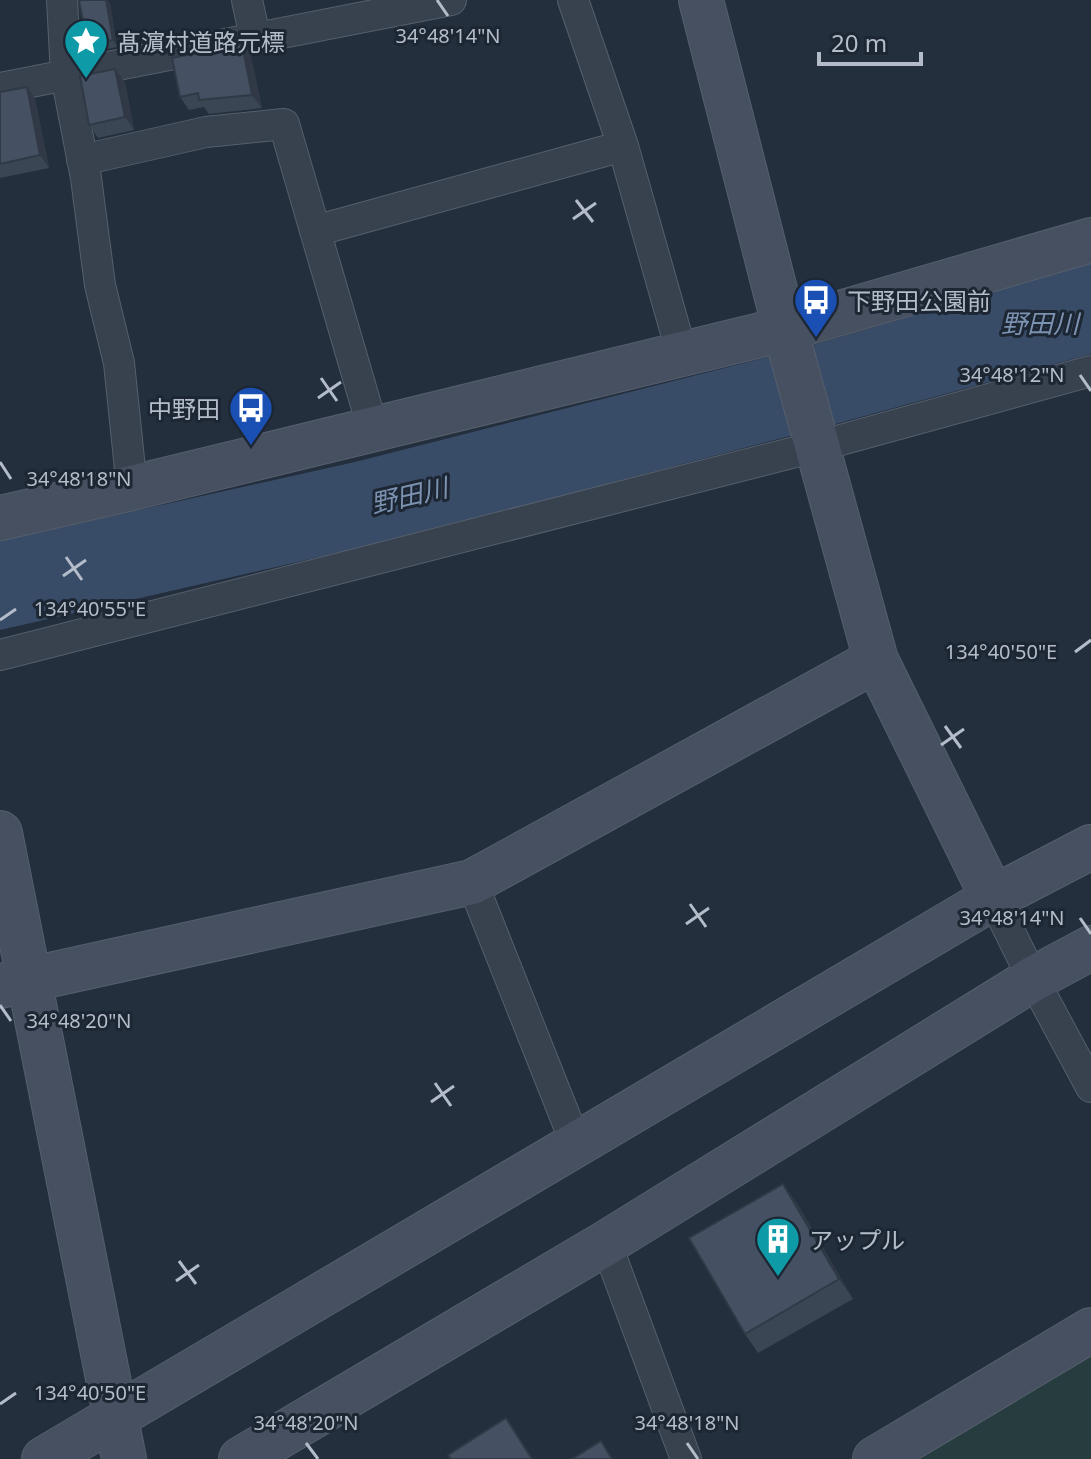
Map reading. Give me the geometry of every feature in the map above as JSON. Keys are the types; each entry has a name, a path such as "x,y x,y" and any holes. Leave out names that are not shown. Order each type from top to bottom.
{"street":[{"path":"62,0 66,75 100,285 119,363 132,488"},
{"path":"247,0 255,37"},
{"path":"0,88 451,0"},
{"path":"573,0 623,146 682,354"},
{"path":"701,0 785,329 876,660 1033,979 1091,1087"},
{"path":"82,160 206,132 284,124 373,429"},
{"path":"315,231 623,146"},
{"path":"0,518 785,329 1091,240"},
{"path":"0,655 819,446 1091,371"},
{"path":"14,982 472,882 876,660"},
{"path":"0,833 14,982 124,1459"},
{"path":"44,1459 993,898 1091,847"},
{"path":"472,882 576,1144"},
{"path":"241,1459 606,1243 1033,979 1091,948"},
{"path":"606,1243 686,1459"},
{"path":"875,1459 1091,1330"}],"green space":[{"path":"1091,1353 1091,1459 917,1459"}],"water":[{"name":"野田川","path":"1091,263 1091,354 377,544 0,630 0,541 355,462 803,348"}],"building":[{"path":"106,0 113,40 88,45 79,1"},
{"path":"242,44 252,95 199,100 198,93 180,97 172,58"},
{"path":"115,69 125,117 89,125 80,76"},
{"path":"27,87 40,155 0,164 0,92"},
{"name":"アップル","path":"783,1184 839,1279 745,1334 689,1238"},
{"path":"506,1418 532,1459 451,1459 448,1455"},
{"path":"601,1441 612,1459 572,1459"}],"place":[{"name":"髙濵村道路元標","path":"86,80"},
{"name":"下野田公園前","path":"816,339"},
{"name":"中野田","path":"251,447"},
{"name":"アップル","path":"778,1278"}]}
